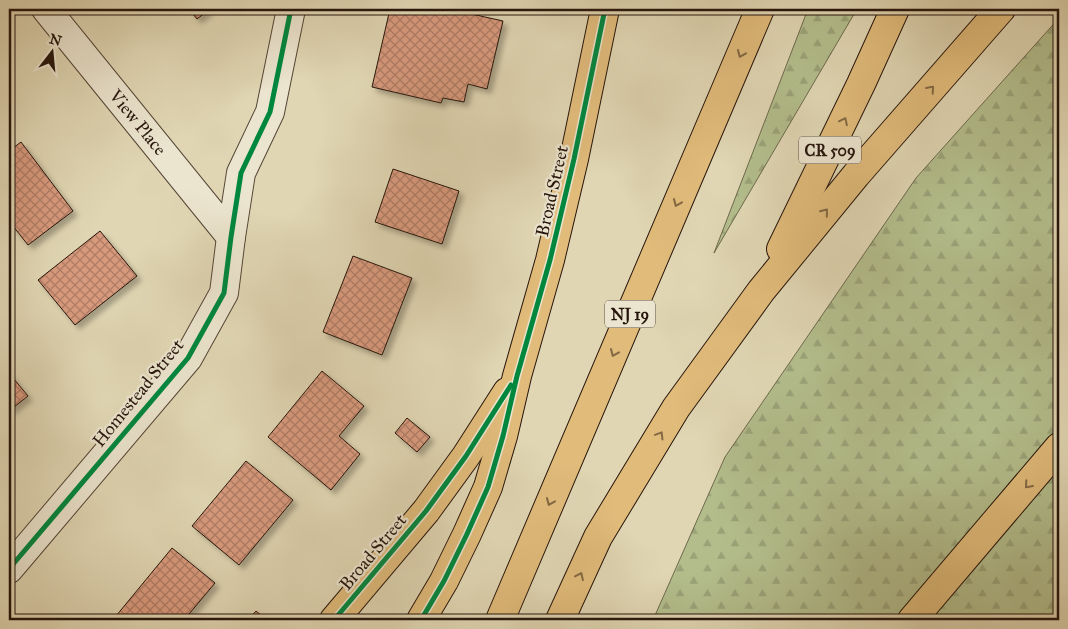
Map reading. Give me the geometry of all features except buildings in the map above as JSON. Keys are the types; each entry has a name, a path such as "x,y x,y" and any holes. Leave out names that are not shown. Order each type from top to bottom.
{"main road":[{"name":"Broad Street","path":"421,620 444,581 488,487 550,260 574,159 605,9"},
{"name":"NJ 19","path":"500,620 760,9"},
{"name":"CR 509","path":"761,290 861,84 895,9"},
{"path":"560,620 598,537 676,408 761,290 856,174 1001,9"},
{"name":"Broad Street","path":"334,620 426,511 466,456 517,376"},
{"path":"912,620 1059,447"}],"street":[{"name":"View Place","path":"46,9 231,237"},
{"name":"Homestead Street","path":"9,569 188,358 224,293 241,172 270,112 291,9"}],"green space":[{"path":"808,9 857,9 714,253"},
{"path":"1059,18 1059,620 653,620 725,457 916,178"}],"cycle path":[{"path":"9,569 188,358 224,293 241,173 270,112 291,9"},
{"path":"421,620 444,581 488,487 550,260 574,159 605,9"},
{"path":"334,620 426,511 466,456 511,385"}]}
